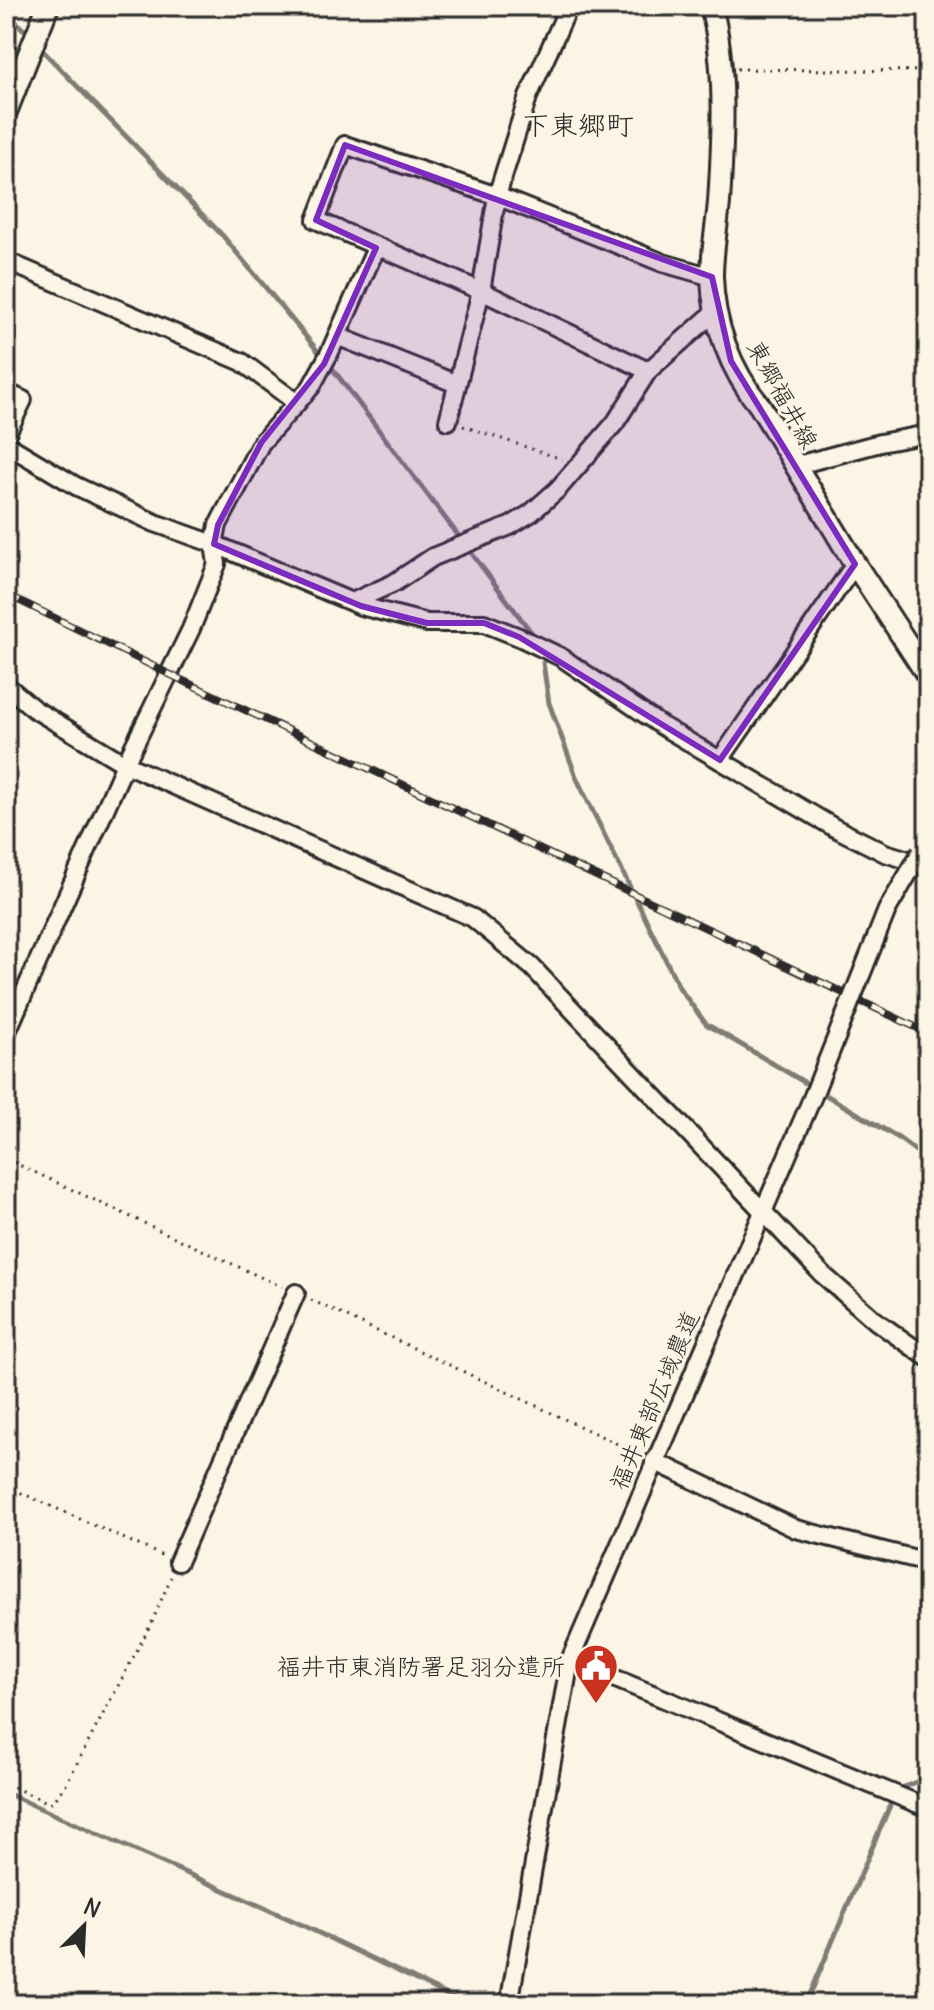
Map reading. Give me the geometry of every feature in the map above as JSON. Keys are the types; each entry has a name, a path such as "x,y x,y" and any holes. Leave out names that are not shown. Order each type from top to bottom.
{"main road":[{"path":"6,112 48,6"},
{"name":"東郷福井線","path":"711,6 719,36 722,69 719,198 712,277 716,311 731,361 855,564 928,676"}],"street":[{"path":"448,421 481,291 497,196 528,97 569,6"},
{"path":"648,371 481,291 316,220 345,145 497,196 663,263 712,277"},
{"path":"6,1034 125,764 196,616 217,564 214,544 218,525 261,443 311,387 327,359 376,248"},
{"path":"6,261 242,362 297,403"},
{"path":"352,602 394,583 433,557 510,526 531,513 558,489 615,423 648,371 716,311"},
{"path":"337,336 457,384"},
{"path":"6,392 23,400 6,435"},
{"path":"794,466 928,434"},
{"path":"6,444 76,486 155,523 214,544 352,602 427,623 484,623 519,637 561,657 662,726 872,847 926,854"},
{"path":"720,760 855,564"},
{"path":"6,685 34,709 125,764 473,918 532,967 822,1274 876,1321 928,1358"},
{"name":"福井東部広域農道","path":"509,2004 570,1660 813,1096 887,910 926,854"},
{"path":"178,1562 296,1293"},
{"path":"654,1461 796,1529 928,1562"},
{"path":"570,1660 928,1808"}],"path":[{"path":"722,69 928,71"},
{"path":"448,421 578,465"},
{"path":"6,1159 654,1461"},
{"path":"6,1486 178,1562 152,1622 54,1801 49,1803 6,1784"}],"highlighted area":[{"path":"345,145 712,277 731,361 855,564 720,760 519,637 484,623 427,623 361,606 214,544 218,525 261,443 324,364 376,248 316,220"}],"waterway":[{"path":"6,6 23,29"},
{"path":"43,51 223,236 322,356"},
{"path":"329,364 537,640"},
{"path":"543,663 549,703 577,779 680,989 706,1024 897,1137 928,1160"},
{"path":"902,1788 928,1777"},
{"path":"6,1793 296,1922 466,2004"},
{"path":"806,2004 891,1803"}],"railway":[{"path":"6,594 928,1033"}],"place":[{"name":"福井市東消防署足羽分遣所","path":"596,1705"}],"district":[{"name":"下東郷町","path":"578,125"}]}
